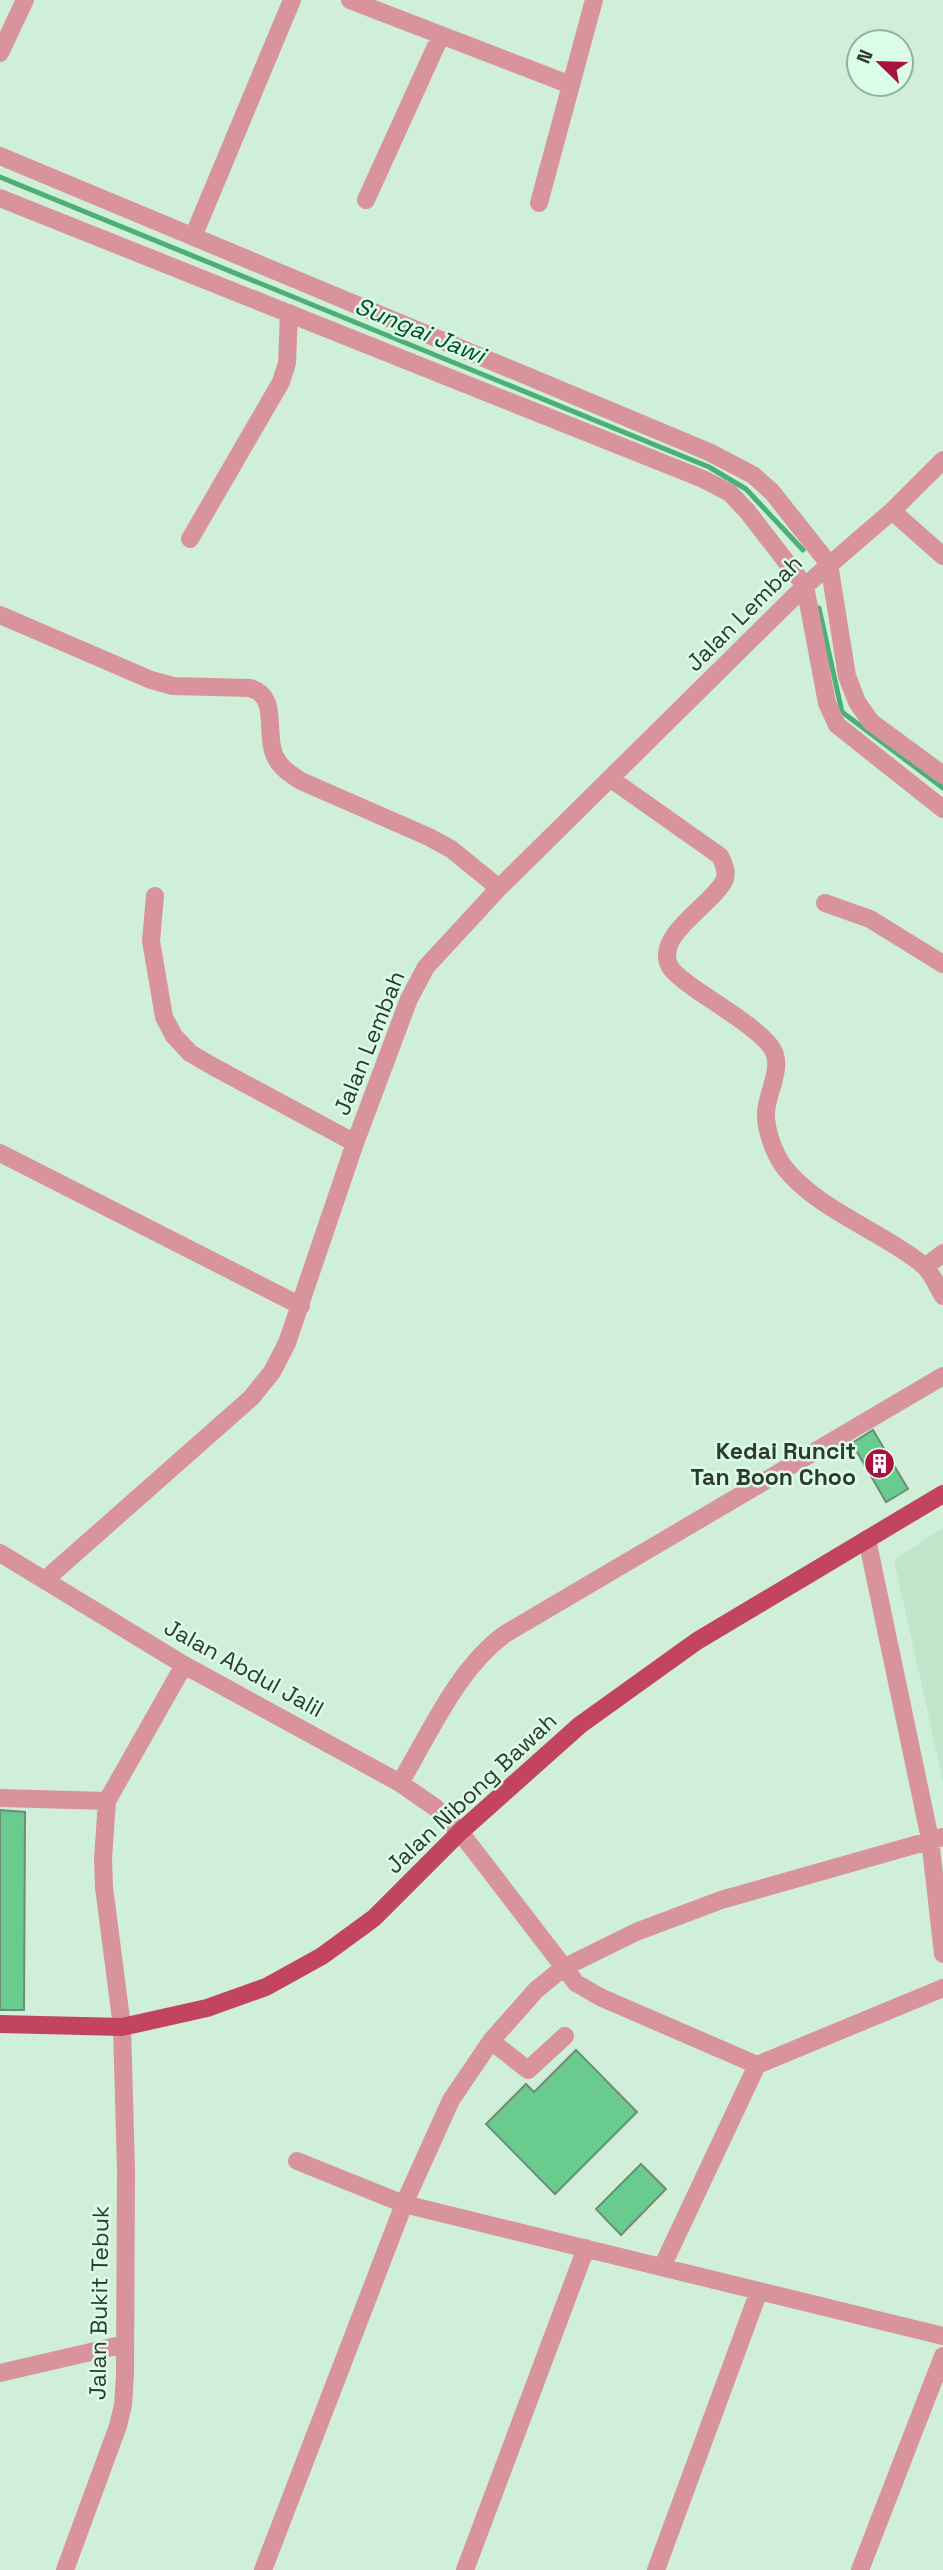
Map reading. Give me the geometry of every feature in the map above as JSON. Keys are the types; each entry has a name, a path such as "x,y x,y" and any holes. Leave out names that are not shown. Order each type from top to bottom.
{"main road":[{"name":"Jalan Nibong Bawah","path":"0,2024 122,2027 207,2008 266,1987 322,1956 374,1918 460,1832 580,1726 644,1678 697,1641 943,1494"}],"street":[{"path":"0,53 25,0"},
{"path":"193,237 292,0"},
{"path":"349,0 571,85"},
{"path":"539,203 594,0"},
{"path":"366,200 441,35"},
{"path":"0,156 730,461 753,475 772,492 829,564 847,676 857,702 871,722 943,775"},
{"path":"0,198 730,492 805,586 827,703 836,724 943,809"},
{"path":"190,539 281,382 287,363 289,313"},
{"name":"Jalan Lembah","path":"46,1579 251,1398 272,1371 287,1343 301,1306 355,1143 409,999 426,967 499,888 805,586 892,511 943,460"},
{"path":"892,511 943,556"},
{"path":"0,615 151,680 173,686 259,690 268,703 275,755 284,770 301,781 440,843 499,888"},
{"path":"611,779 720,856 726,867 724,880 677,932 667,949 670,966 683,980 763,1038 774,1051 777,1068 765,1114 772,1145 785,1167 809,1191 925,1266 943,1296"},
{"path":"155,896 151,941 164,1017 174,1036 190,1053 206,1063 355,1143"},
{"path":"825,903 870,919 943,964"},
{"path":"0,1153 301,1306"},
{"path":"925,1266 943,1253"},
{"path":"400,1783 460,1682 486,1648 505,1634 943,1376"},
{"path":"867,1539 937,1838 943,1954"},
{"name":"Jalan Abdul Jalil","path":"0,1553 184,1665 400,1783 436,1808 460,1832 576,1983 600,1997 757,2065"},
{"path":"0,1798 107,1801 184,1665"},
{"name":"Jalan Bukit Tebuk","path":"65,2570 118,2426 125,2375 126,2170 122,2027 104,1887 107,1801"},
{"path":"263,2570 404,2204 451,2100 491,2041 536,1990 563,1968 636,1932 721,1900 937,1838"},
{"path":"662,2267 757,2065 943,1989"},
{"path":"491,2041 528,2070 565,2035"},
{"path":"298,2161 404,2204 943,2336"},
{"path":"464,2570 586,2248"},
{"path":"656,2570 759,2291"},
{"path":"0,2373 125,2344"},
{"path":"860,2570 943,2356"}],"shaded area":[{"path":"943,1528 943,1781 894,1560"}],"building":[{"name":"Kedai Runcit Tan Boon Choo","path":"873,1430 908,1489 886,1502 852,1443"},
{"path":"0,1810 25,1812 24,2010 0,2010"},
{"path":"576,2050 637,2112 555,2194 486,2124 526,2084 534,2092"},
{"path":"641,2164 666,2189 621,2235 596,2209"}],"waterway":[{"name":"Sungai Jawi","path":"0,177 709,467 746,489 803,550"},
{"name":"Sungai Jawi","path":"819,608 842,712 943,788"}],"place":[{"name":"Kedai Runcit Tan Boon Choo","path":"879,1464"}]}
